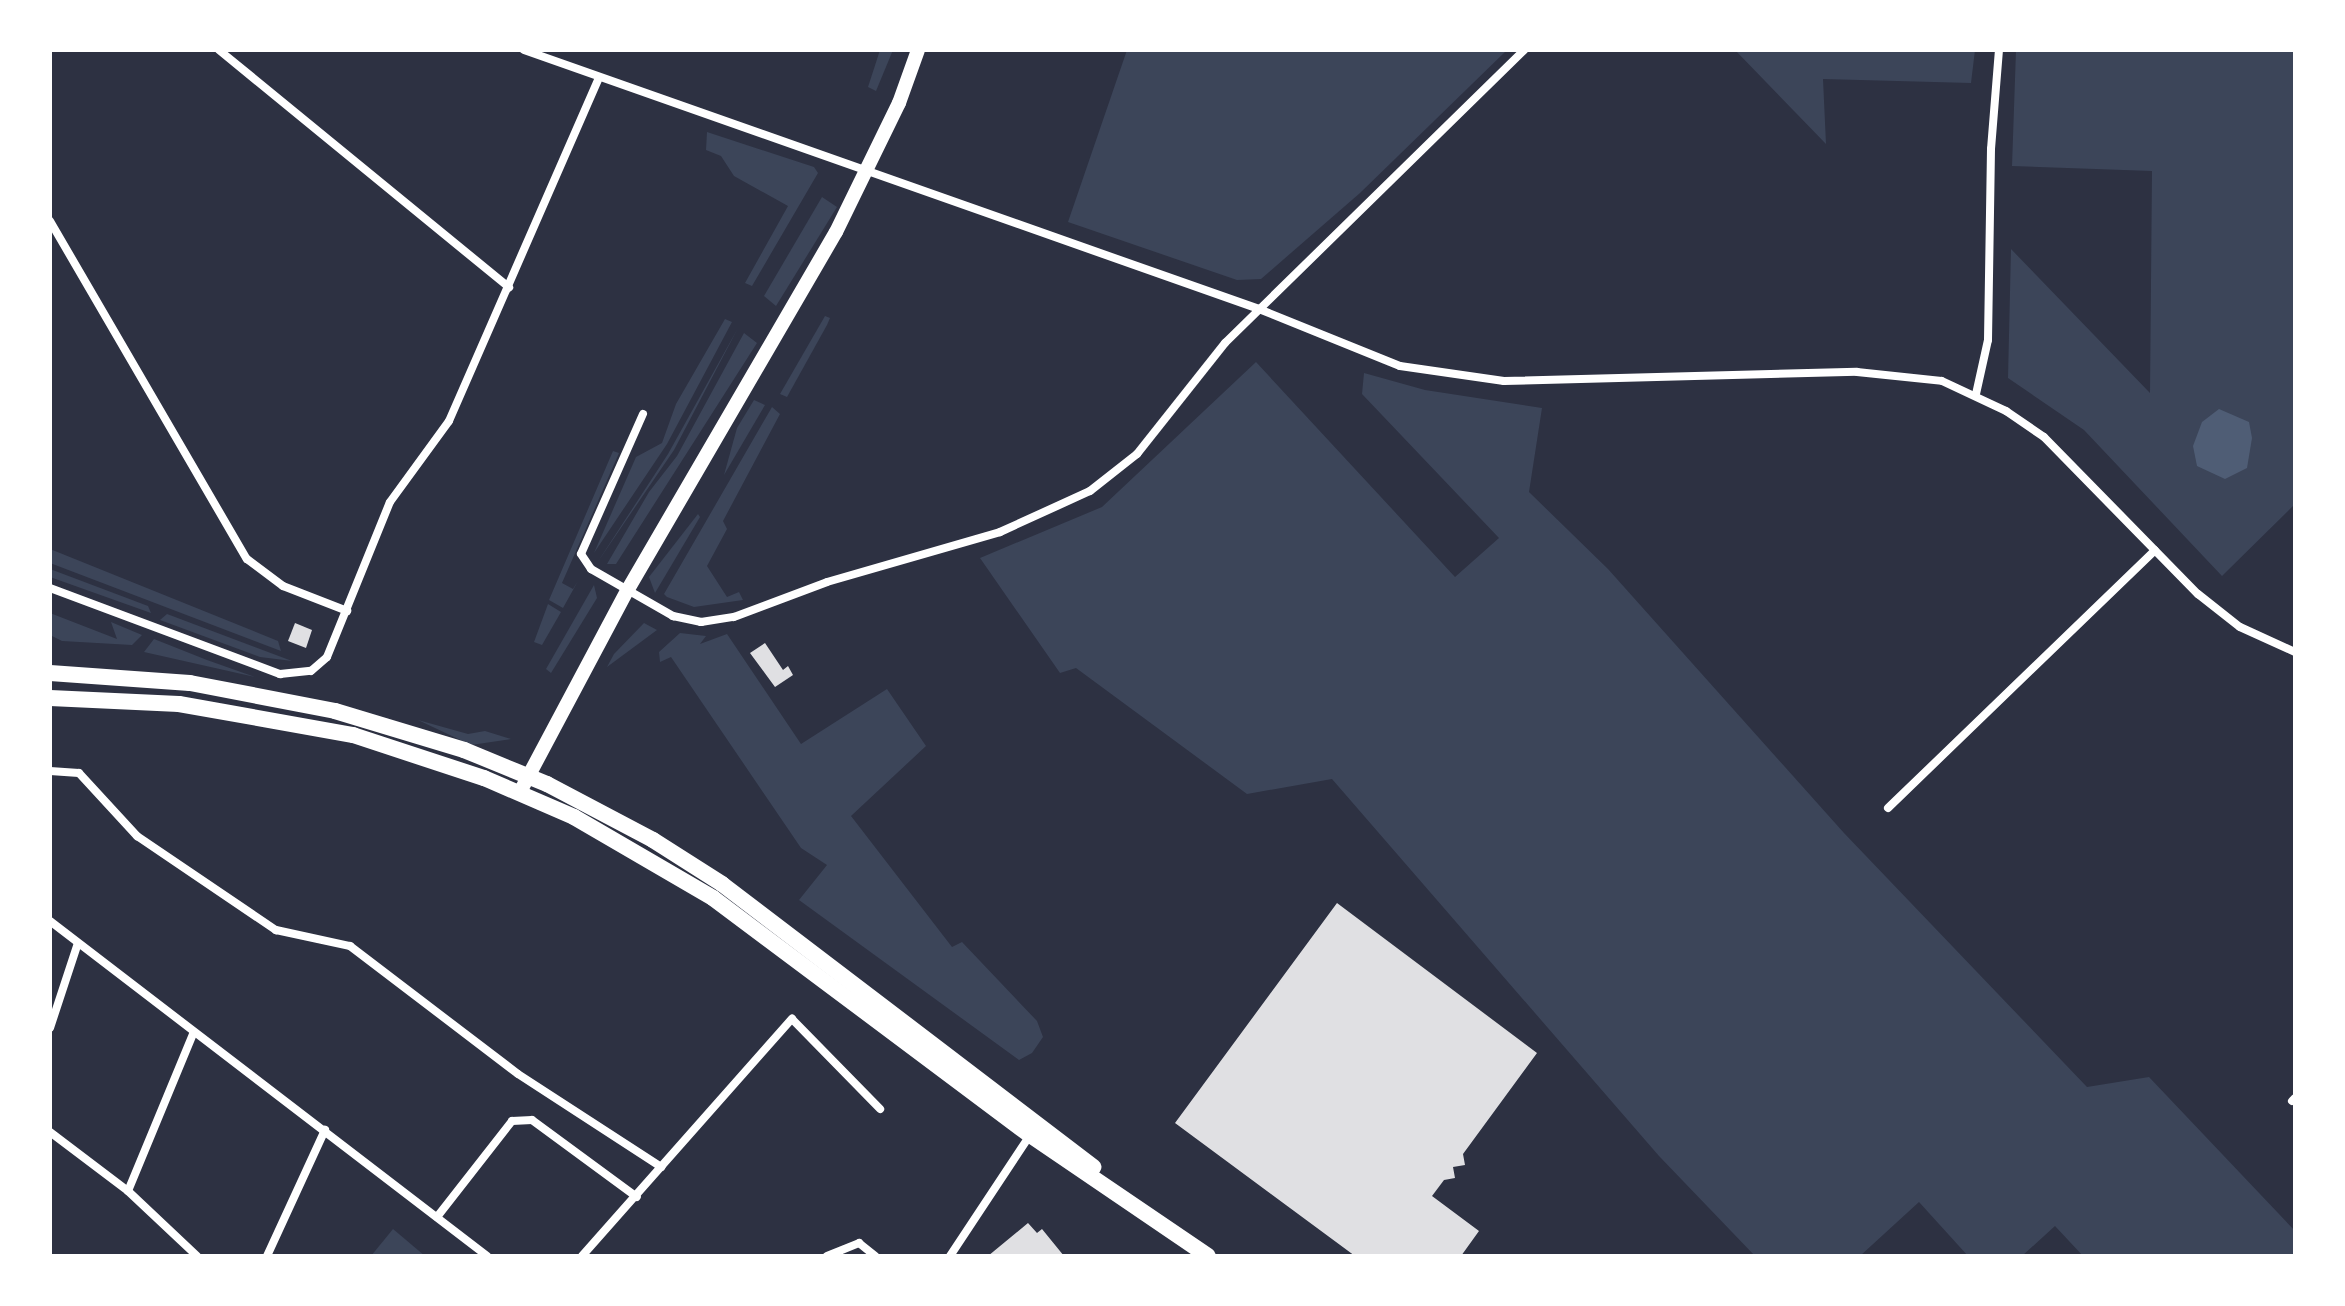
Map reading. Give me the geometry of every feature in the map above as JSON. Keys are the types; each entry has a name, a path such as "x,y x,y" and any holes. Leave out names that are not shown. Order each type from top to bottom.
{"main road":[{"path":"520,792 627,591 869,168 918,50"},
{"path":"50,673 190,683 270,696 403,729 527,776 614,818 722,884 1057,1135 1138,1205"},
{"path":"50,698 179,704 291,721 407,750 520,792 637,850 713,898 1030,1135 1138,1205 1208,1256"}],"street":[{"path":"219,50 509,287"},
{"path":"524,50 598,80 869,168 1259,309 1400,366 1458,378 1857,372 1942,381 1976,394 2044,437 2155,550 2240,627 2295,652"},
{"path":"643,414 581,554 586,565 673,616 701,622 734,617 827,582 1000,532 1090,491 1137,454 1225,343 1524,50"},
{"path":"1976,394 1988,340 1990,180 1999,50"},
{"path":"50,588 280,674 311,671 327,657 390,502 449,421 598,80"},
{"path":"50,221 247,559 283,586 347,611"},
{"path":"1888,808 2155,550"},
{"path":"50,771 79,773 137,836 276,930 350,946 518,1074 661,1167"},
{"path":"50,921 487,1256"},
{"path":"50,1028 78,943"},
{"path":"582,1256 792,1019 880,1109"},
{"path":"128,1191 194,1032"},
{"path":"437,1217 512,1121 532,1120 637,1197"},
{"path":"267,1256 325,1130"},
{"path":"50,1132 128,1191 197,1256"},
{"path":"950,1256 1030,1135"},
{"path":"827,1256 859,1243 875,1256"}],"shaded area":[{"path":"880,50 893,50 876,91 868,87"},
{"path":"1127,50 1507,50 1360,193 1261,279 1237,280 1068,222"},
{"path":"1735,50 1975,50 1971,83 1823,79 1826,144"},
{"path":"2016,50 2295,50 2295,504 2222,576 2084,430 2008,378 2011,249 2150,393 2152,171 2012,166"},
{"path":"707,132 814,167 818,173 752,286 745,283 788,206 734,176 721,156 706,150"},
{"path":"822,197 837,207 776,306 764,296"},
{"path":"825,316 830,318 827,325 787,397 780,394"},
{"path":"725,319 732,322 667,444 594,553 636,457 662,443 676,404"},
{"path":"738,328 674,450 597,563 668,454"},
{"path":"744,333 757,343 616,564 607,564 649,492 677,456"},
{"path":"1256,362 1455,577 1499,538 1362,394 1364,373 1425,390 1542,408 1529,492 1608,569 1844,833 2087,1087 2149,1077 2295,1231 2295,1256 2083,1256 2055,1226 2022,1256 1968,1256 1919,1202 1860,1256 1755,1256 1659,1156 1332,779 1247,794 1076,668 1060,673 980,558 1102,507"},
{"path":"754,400 765,405 724,475 737,428"},
{"path":"772,407 780,414 723,521 727,529 707,566 727,597 739,592 743,600 694,607 667,597 664,594"},
{"path":"2219,409 2249,422 2252,438 2247,468 2225,479 2197,466 2193,446 2202,422"},
{"path":"613,451 619,453 562,583 573,589 578,581 563,608 549,600"},
{"path":"698,514 700,517 655,593 649,577"},
{"path":"50,549 278,641 281,651 50,563"},
{"path":"50,569 148,606 151,613 50,577"},
{"path":"594,585 597,598 551,673 546,669"},
{"path":"548,604 561,612 542,645 534,642"},
{"path":"50,613 117,639 111,622 142,635 132,645 62,641 50,635"},
{"path":"167,614 292,661 260,657 160,620"},
{"path":"644,623 657,630 607,667 614,654"},
{"path":"680,633 706,636 700,644 727,634 801,744 887,689 926,746 851,816 952,947 962,942 1037,1021 1043,1037 1032,1053 1019,1060 799,900 827,865 801,848 671,657 660,662 659,652"},
{"path":"154,639 207,660 255,677 144,652"},
{"path":"418,720 468,734 485,731 511,739 471,745"},
{"path":"393,1229 425,1256 371,1256"}],"building":[{"path":"295,623 312,630 306,648 288,641"},
{"path":"765,643 783,670 788,666 793,675 775,687 750,653"},
{"path":"1337,903 1537,1053 1463,1154 1465,1165 1453,1167 1455,1178 1444,1180 1432,1196 1479,1231 1461,1256 1355,1256 1175,1123"},
{"path":"1028,1223 1037,1233 1042,1229 1064,1256 988,1256"}]}
